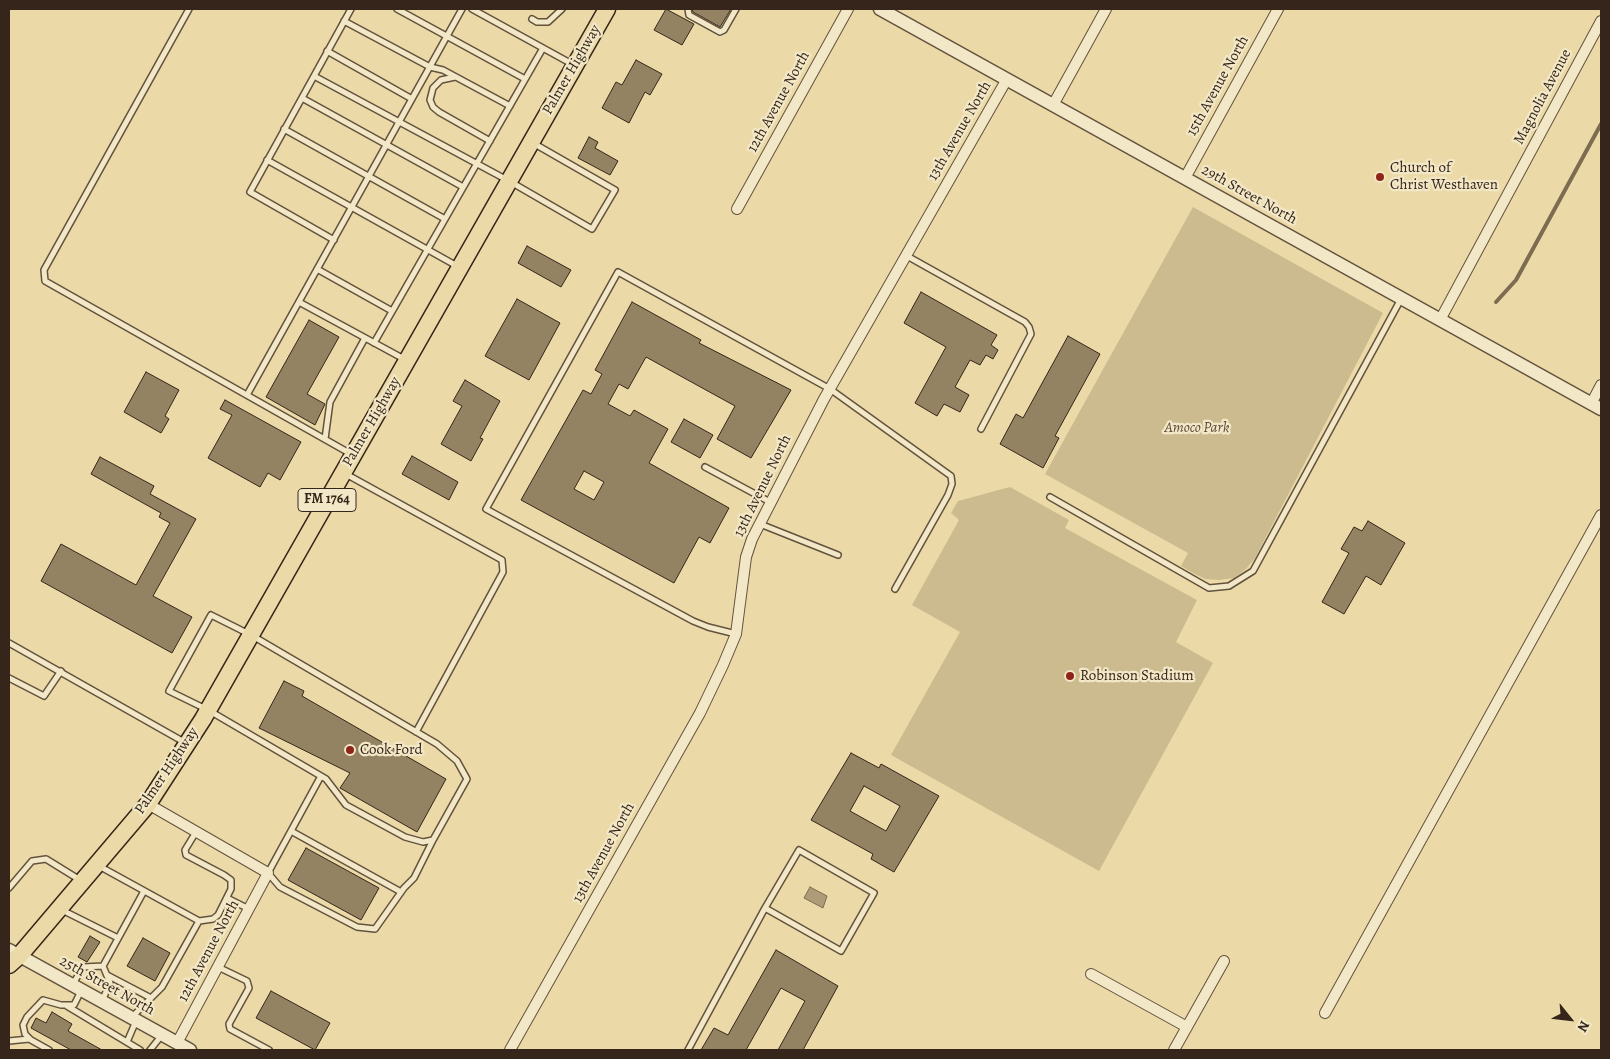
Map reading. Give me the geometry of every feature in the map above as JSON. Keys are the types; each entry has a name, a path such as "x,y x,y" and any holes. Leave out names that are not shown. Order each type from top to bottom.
{"main road":[{"name":"Palmer Highway","path":"12,957 59,908 148,804 187,744 607,9"}],"street":[{"name":"12th Avenue North","path":"737,209 848,9"},
{"name":"29th Street North","path":"880,9 1596,407"},
{"path":"1053,105 1106,9"},
{"name":"15th Avenue North","path":"1185,178 1278,9"},
{"name":"Magnolia Avenue","path":"1440,320 1601,21"},
{"name":"13th Avenue North","path":"510,1050 700,713 736,634 746,557 760,524 830,389 1007,79"},
{"path":"1596,407 1601,385"},
{"path":"1325,1013 1601,514"},
{"path":"148,804 268,873"},
{"name":"12th Avenue North","path":"177,1043 268,873"},
{"name":"25th Street North","path":"12,957 77,988 190,1050"},
{"path":"1174,1050 1224,961"},
{"path":"1091,974 1187,1027"}],"lane":[{"path":"189,9 44,270 45,281 353,455"},
{"path":"334,240 250,192 351,9"},
{"path":"397,9 525,79"},
{"path":"247,395 462,9"},
{"path":"472,9 575,66"},
{"path":"532,19 536,22 548,22 562,9"},
{"path":"688,9 689,15 720,32 724,30 736,9"},
{"path":"344,20 430,67 443,70 510,106"},
{"path":"374,343 543,48"},
{"path":"327,51 412,98"},
{"path":"314,76 509,181 592,229 615,190 531,142"},
{"path":"455,77 441,80 433,88 430,100 439,112 490,140"},
{"path":"302,98 463,188"},
{"path":"284,129 445,219"},
{"path":"267,160 460,267"},
{"path":"906,255 1026,322 1029,327 1031,334 981,430"},
{"path":"317,270 392,311"},
{"path":"736,634 693,621 486,510 618,272 830,389 951,476 952,484 948,495 895,588"},
{"path":"1050,497 1209,588 1229,586 1253,571 1401,298"},
{"path":"299,302 406,361"},
{"path":"325,439 330,402 365,338"},
{"path":"705,467 771,503"},
{"path":"343,473 502,560 503,572 416,732"},
{"path":"760,524 838,555"},
{"path":"321,776 268,873 280,887 357,928 375,929 401,892 414,878 467,778 456,761 437,744 251,635 211,615 169,691 208,710 321,776 346,805 405,837 423,842 433,840"},
{"path":"9,643 187,744"},
{"path":"9,678 44,696 61,671"},
{"path":"291,831 401,892"},
{"path":"97,864 199,921 213,919 232,889 231,880 186,854 185,850 196,832"},
{"path":"688,1050 765,908 799,850 874,893 841,951 765,908"},
{"path":"9,888 32,860 46,859 82,881"},
{"path":"102,1002 110,983 103,966 144,890"},
{"path":"227,898 249,909"},
{"path":"59,908 118,938"},
{"path":"127,1042 134,1019 162,987 199,921"},
{"path":"49,1050 29,1039 25,1034 24,1025 43,1000 74,1005 83,967 103,966"},
{"path":"218,966 247,982 248,988 229,1024 230,1029 269,1050"},
{"path":"106,975 151,998"},
{"path":"66,1005 140,1050"},
{"path":"150,1050 162,1035"},
{"path":"9,1041 29,1039"}],"green space":[{"name":"Amoco Park","path":"1193,207 1383,313 1255,558 1246,569 1234,578 1219,580 1205,579 1181,566 1188,553 1045,474"},
{"name":"Robinson Stadium","path":"1010,487 1069,520 1065,528 1197,600 1176,642 1213,663 1099,871 891,755 960,632 912,605 959,520 951,513 958,501"}],"shaded area":[{"path":"810,887 827,896 823,908 804,898"}],"building":[{"path":"666,9 694,24 682,45 654,30"},
{"path":"692,9 731,9 720,27 693,12"},
{"path":"636,60 662,74 650,95 645,92 629,123 602,108 616,82 622,85"},
{"path":"589,137 598,142 595,148 618,161 610,175 578,158"},
{"path":"527,246 571,270 561,287 518,263"},
{"path":"921,292 997,335 991,345 998,350 993,359 986,355 980,365 970,360 955,387 969,395 960,412 944,404 937,416 915,403 946,347 904,323"},
{"path":"517,299 560,323 529,380 485,356"},
{"path":"632,302 701,340 699,343 791,390 751,458 717,439 735,406 646,357 628,389 619,384 608,404 630,416 634,410 668,429 649,463 729,508 710,543 699,537 674,583 521,500 583,390 591,394 602,374 595,370","holes":["584,471 604,482 594,500 574,489"]},
{"path":"309,320 339,337 307,394 325,404 315,425 266,397"},
{"path":"1068,336 1100,354 1055,436 1059,438 1043,468 1000,444 1016,414 1023,418"},
{"path":"146,372 179,390 165,416 169,419 161,433 124,412"},
{"path":"465,380 500,401 480,438 483,439 471,461 441,444 462,406 453,401"},
{"path":"225,400 301,442 280,480 268,473 260,487 208,458 232,415 220,409"},
{"path":"684,419 713,435 700,458 671,442"},
{"path":"412,456 458,482 449,500 402,474"},
{"path":"100,457 154,486 150,494 196,519 153,596 192,617 172,653 41,581 61,544 136,585 170,523 159,517 161,513 91,474"},
{"path":"1368,521 1405,543 1381,585 1366,576 1344,614 1322,602 1349,553 1341,549 1354,527 1362,531"},
{"name":"Cook Ford","path":"284,681 304,691 302,696 446,779 417,832 340,788 350,773 259,728"},
{"path":"851,753 879,768 881,764 939,796 894,872 871,859 873,854 811,820","holes":["864,786 900,806 886,831 850,811"]},
{"path":"306,848 379,888 361,920 288,880"},
{"path":"90,936 100,942 87,962 78,957"},
{"path":"143,938 170,953 155,981 127,966"},
{"path":"776,950 838,986 803,1050 778,1050 805,1001 781,988 746,1050 701,1050 714,1028 728,1035"},
{"path":"271,991 330,1023 315,1050 256,1018"},
{"path":"52,1012 72,1024 68,1031 102,1050 71,1050 31,1028 36,1018 46,1023"}],"waterway":[{"path":"1496,302 1516,280 1601,124"}],"place":[{"name":"Church of Christ Westhaven","path":"1380,177"},
{"name":"Robinson Stadium","path":"1070,676"},
{"name":"Cook Ford","path":"350,750"}]}
